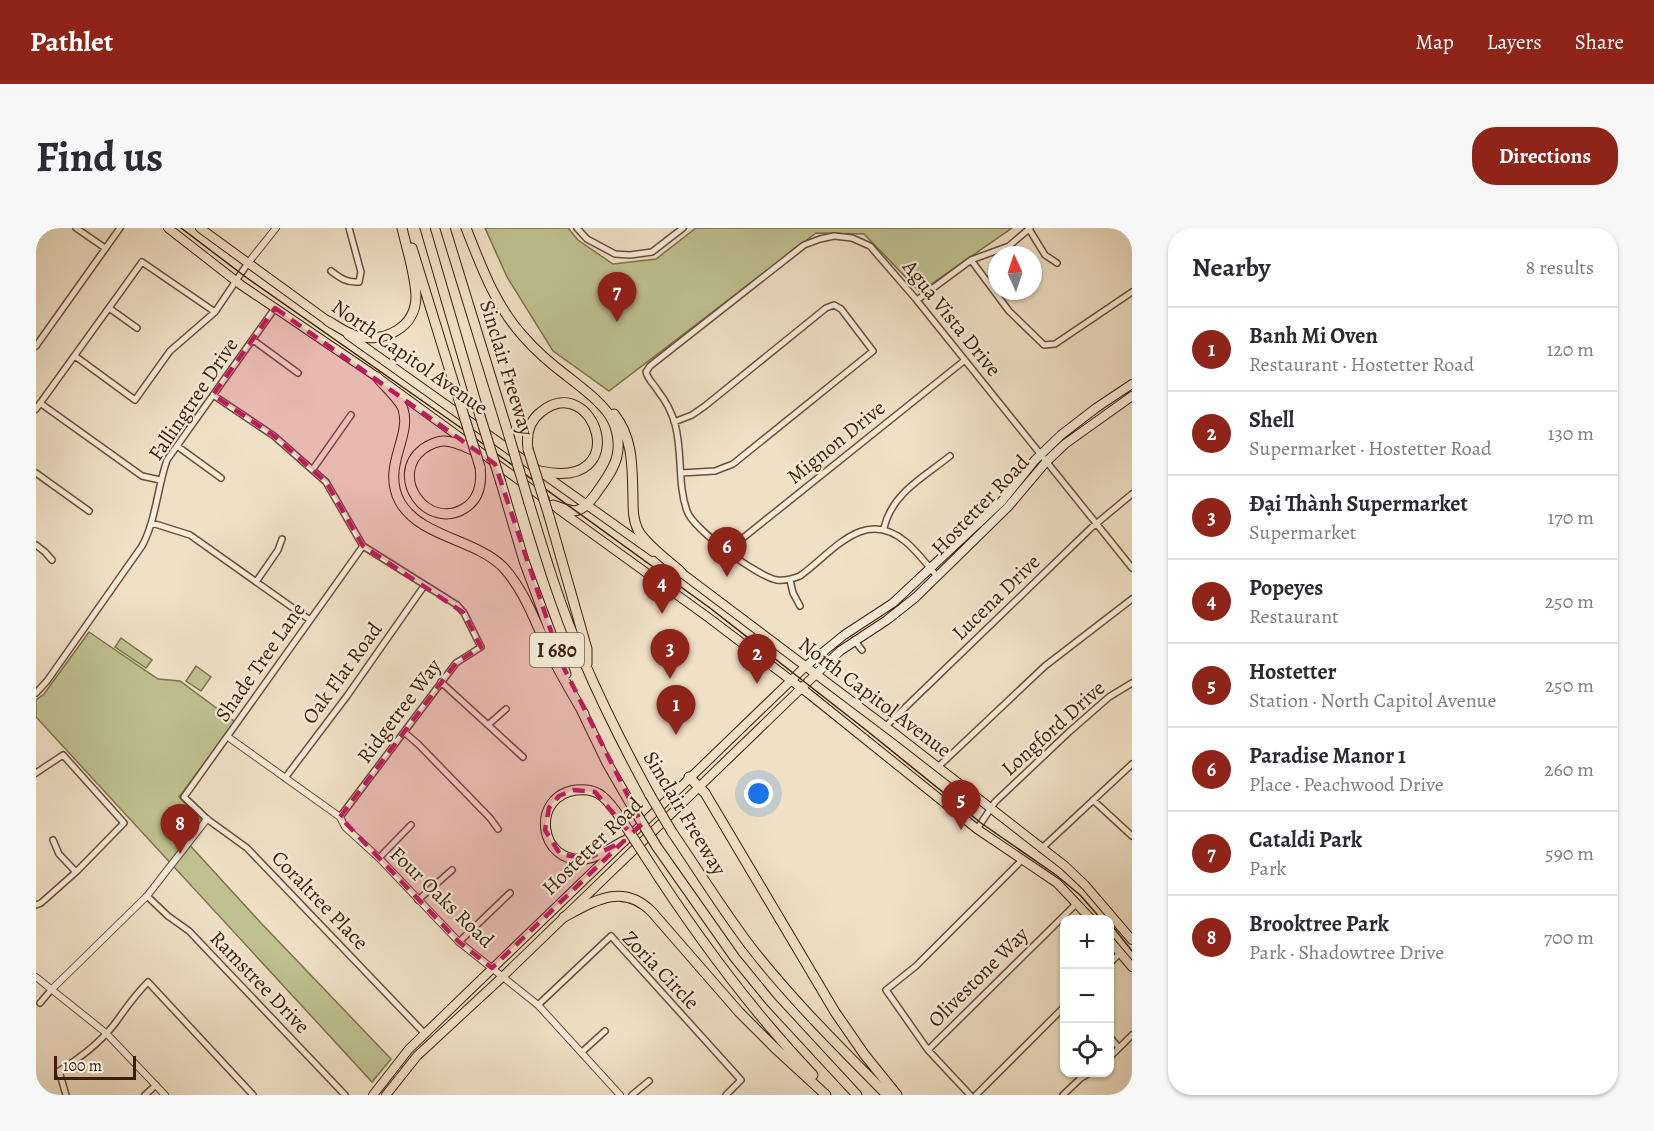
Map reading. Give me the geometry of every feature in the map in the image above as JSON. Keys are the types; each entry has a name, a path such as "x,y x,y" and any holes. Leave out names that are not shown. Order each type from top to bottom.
{"highway":[{"path":"328,321 352,334 372,338 385,337 404,325 412,312 416,297 404,228"},
{"path":"404,228 459,400 480,467 480,486 475,498 465,508 453,513 439,513 426,508 416,499 409,473 413,461 421,451 432,444 445,441 479,453"},
{"name":"Sinclair Freeway","path":"425,228 524,561 584,714 633,808 657,847 735,958 771,1002 857,1095"},
{"name":"Sinclair Freeway","path":"445,228 563,609 586,667 625,750 672,832 750,946 786,988 887,1095"},
{"path":"466,228 486,278 515,326 540,354 608,407 622,425 631,454 634,517 640,533 681,572"},
{"path":"377,377 403,409 404,422 394,472 394,485 400,503 414,518 482,552 509,574 523,595 553,660 584,714"},
{"path":"553,505 574,512 581,510 613,468 618,448 616,428 610,416 588,393"},
{"path":"540,471 555,475 570,474 589,463 598,446 597,432 592,420 582,410 568,404 547,408 531,423 527,436 528,449 587,649 586,667"},
{"path":"689,777 699,786 835,1012 864,1054 897,1095"},
{"path":"624,841 593,857 572,858 560,854 551,846 545,830 546,816 554,802 566,792 580,789 602,795 623,822 720,966 772,1030 831,1095"},
{"path":"564,916 606,897 624,896 642,903 759,1033 826,1095"}],"main road":[{"name":"North Capitol Avenue","path":"168,228 236,281 377,377 709,618 799,689 809,694 976,829 1057,883 1088,915"},
{"name":"North Capitol Avenue","path":"200,228 681,572 806,666 1065,866 1085,885 1132,940"},
{"name":"Hostetter Road","path":"373,1095 397,1062 425,1034 806,666 844,635 893,603 1002,501 1040,455 1061,435 1132,384"},
{"name":"Hostetter Road","path":"386,1095 417,1056 503,976 824,664 854,640 899,611 1008,507 1046,462 1099,419 1132,396"},
{"path":"1114,945 1132,967"}],"street":[{"path":"76,228 105,248"},
{"path":"36,346 120,228"},
{"path":"75,356 135,400 170,351 215,312 248,263 276,228"},
{"path":"331,271 340,278 359,282 361,272 349,228"},
{"path":"577,228 587,239 615,254 630,255 652,252 683,228"},
{"path":"917,300 971,260 1009,246 1029,229 1045,255 1057,263"},
{"name":"Agua Vista Drive","path":"674,422 658,391 647,377 646,372 650,366 804,245 834,236 852,238 870,246 917,300 1132,568"},
{"path":"971,260 1008,311 1044,345 1055,344 1132,292"},
{"path":"36,409 142,262 215,312"},
{"path":"681,474 715,471 733,464 873,351 842,309 834,305 826,308 705,406 692,415 674,422 680,449 681,474 682,496 688,514 701,530 760,573 776,580 800,576 855,533 869,528 884,528 905,542 937,576"},
{"path":"110,308 137,328"},
{"name":"Fallingtree Drive","path":"36,693 47,681 142,546 152,523 160,480 167,460 275,308"},
{"path":"253,340 298,373"},
{"name":"Mignon Drive","path":"728,550 965,360"},
{"name":"Ridgetree Way","path":"213,395 274,436 314,469 333,491 363,546 457,605 465,612 481,647 456,663 340,817"},
{"path":"40,403 142,476 160,480"},
{"path":"314,469 351,416"},
{"path":"177,446 221,478"},
{"path":"884,528 887,515 897,498 950,456"},
{"path":"36,473 89,511"},
{"name":"Lucena Drive","path":"885,727 1096,523 1132,494"},
{"path":"152,523 190,535 310,620"},
{"path":"256,582 278,550 282,539"},
{"path":"36,545 52,560"},
{"name":"Shade Tree Lane","path":"184,797 363,546"},
{"path":"790,579 793,593 800,606"},
{"name":"Oak Flat Road","path":"285,778 347,696 424,586"},
{"path":"938,767 1045,666 1132,599"},
{"path":"872,606 877,615"},
{"path":"854,640 862,650"},
{"path":"441,682 523,757"},
{"name":"Longford Drive","path":"976,829 995,802 1109,697 1132,683"},
{"path":"489,724 506,709"},
{"path":"404,732 490,818 498,829"},
{"name":"Four Oaks Road","path":"228,737 340,817 345,826 379,858 459,942 538,1005 620,1095"},
{"path":"36,773 63,755 124,823 76,872 36,905"},
{"path":"1041,849 1132,764"},
{"name":"Coraltree Place","path":"184,797 207,819 247,848 425,1034"},
{"path":"1093,800 1132,837"},
{"path":"40,1003 147,896 207,819"},
{"path":"379,858 411,825"},
{"path":"53,840 59,854 76,872"},
{"path":"970,1095 928,1050 886,990 916,966 1022,860"},
{"path":"418,900 452,870"},
{"path":"459,942 510,892"},
{"name":"Ramstree Drive","path":"147,896 168,916 189,931 345,1095"},
{"name":"Olivestone Way","path":"928,1050 1077,903"},
{"name":"Zoria Circle","path":"538,1005 611,936 741,1080 726,1095"},
{"path":"1114,959 1120,953"},
{"path":"36,977 106,1033 165,1095"},
{"path":"66,1095 59,1071 79,1059 106,1033 129,1001 148,982 253,1095"},
{"path":"976,1095 1060,1012"},
{"path":"582,1052 605,1031"},
{"path":"1114,1053 1132,1035"},
{"path":"1114,1042 1119,1048"},
{"path":"1064,1095 1083,1077"},
{"path":"632,1095 649,1081"},
{"path":"145,1095 156,1085"}],"highlighted area":[{"path":"275,308 495,464 562,664 642,824 631,834 595,792 573,790 559,796 549,808 545,830 560,854 587,859 624,841 492,968 459,942 340,817 456,663 481,647 464,613 363,546 326,482 274,436 213,395"}],"green space":[{"path":"485,228 568,228 578,240 613,264 656,259 696,228 1012,228 920,292 864,234 816,233 609,391 553,351 507,277"},
{"path":"89,632 158,679 180,681 235,722 179,797 202,821 186,841 391,1059 372,1082 36,717 36,700 44,694"},
{"path":"121,638 152,660 146,668 115,647"},
{"path":"196,666 211,677 201,691 186,681"}],"tram line":[{"path":"181,228 247,278 461,428 710,608 981,823 1056,875 1080,895 1098,915"},
{"path":"1114,928 1132,951"}],"place":[{"name":"Cataldi Park","path":"617,322"},
{"name":"Paradise Manor 1","path":"727,577"},
{"name":"Popeyes","path":"662,614"},
{"name":"Đại Thành Supermarket","path":"670,679"},
{"name":"Shell","path":"757,684"},
{"name":"Banh Mi Oven","path":"676,735"},
{"name":"Hostetter","path":"961,830"},
{"name":"Brooktree Park","path":"180,854"}]}
